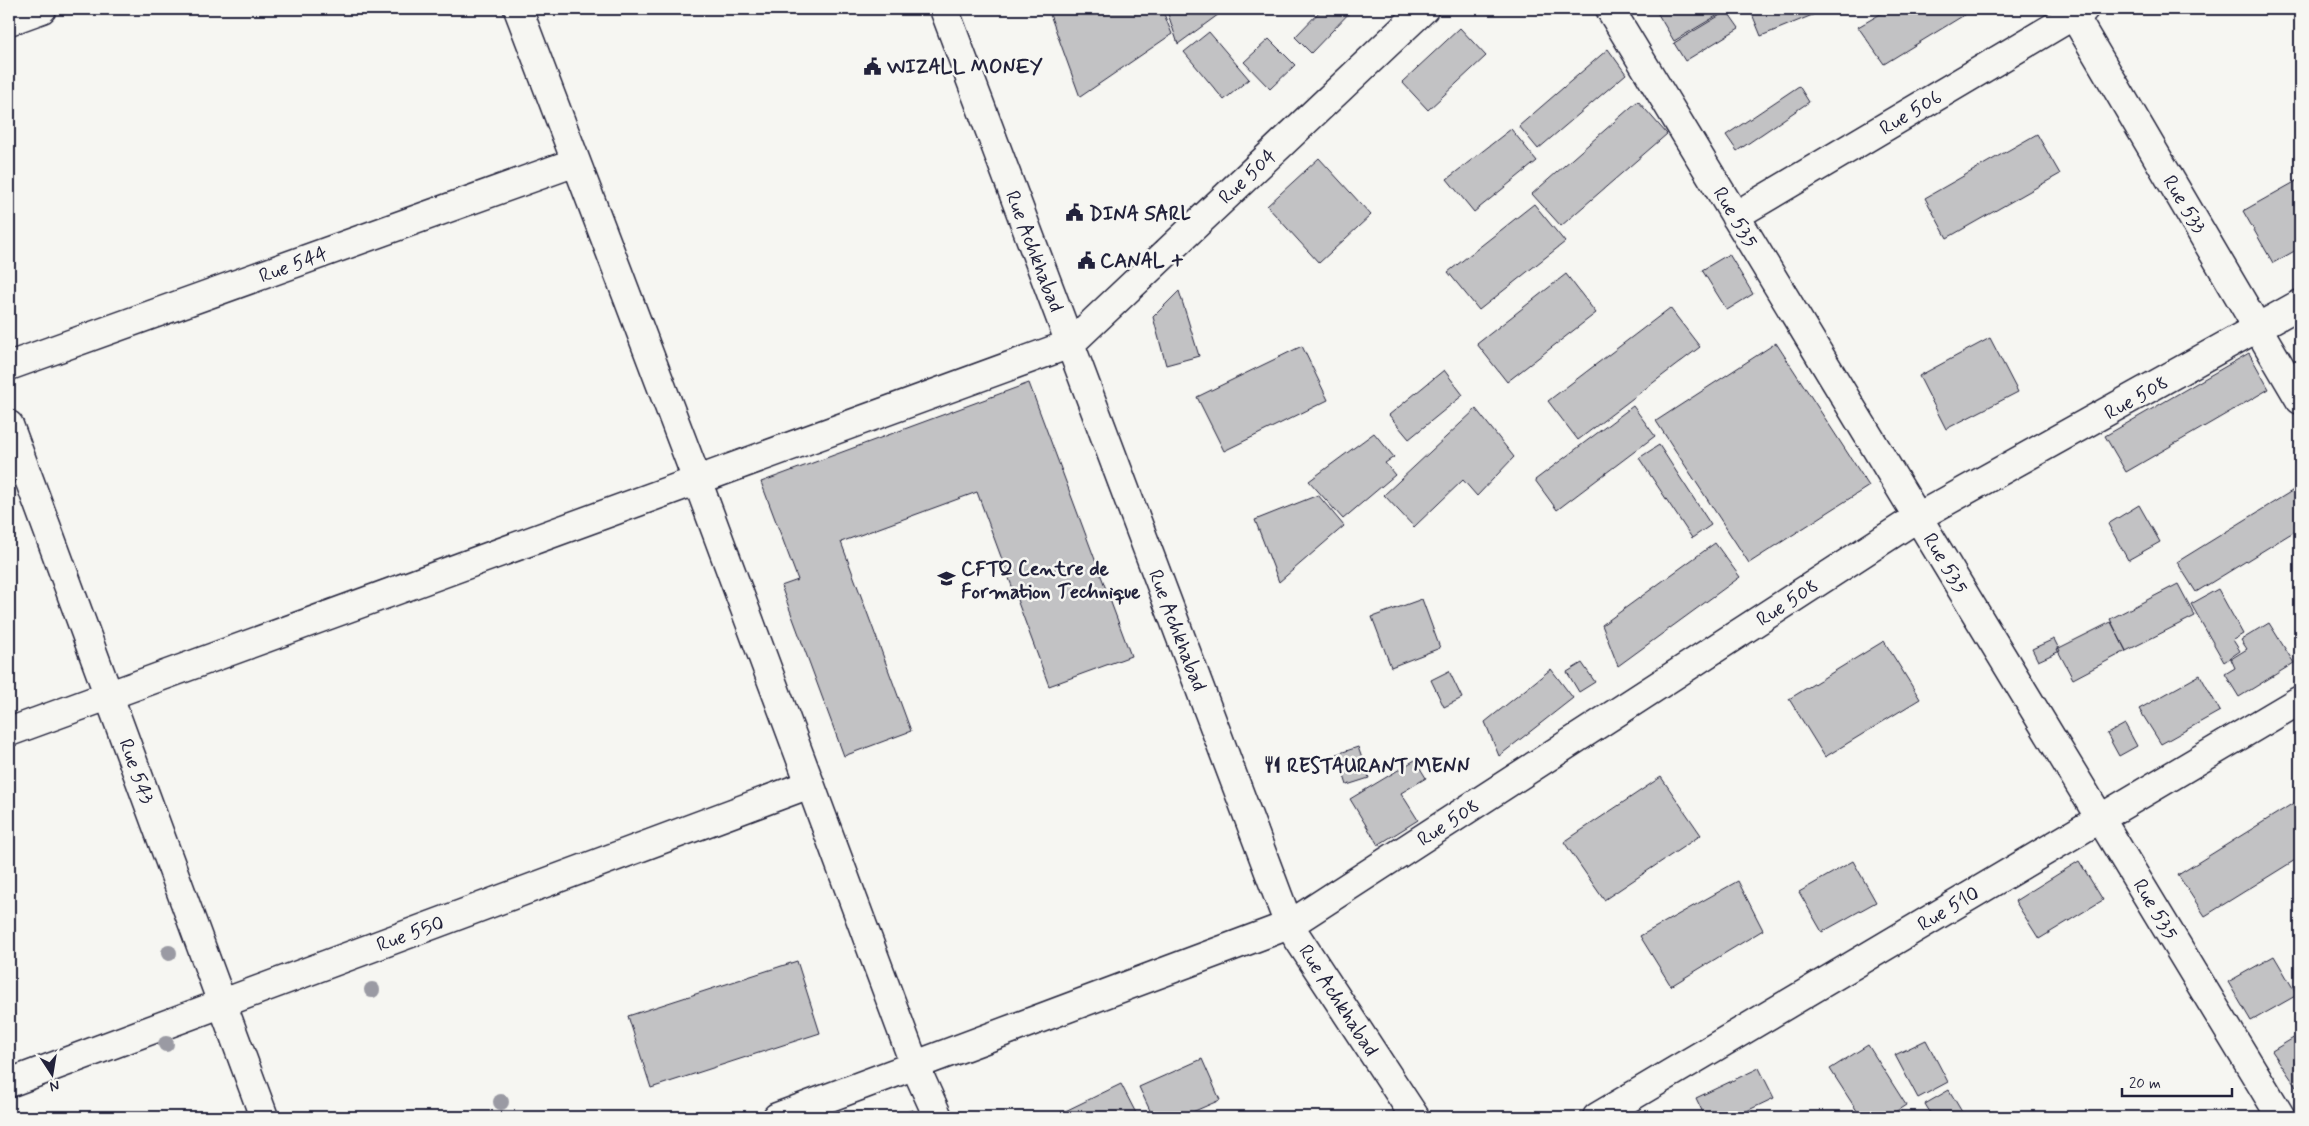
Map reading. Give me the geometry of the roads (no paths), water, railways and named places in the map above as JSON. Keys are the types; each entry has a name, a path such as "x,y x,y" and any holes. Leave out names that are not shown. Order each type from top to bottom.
{"street":[{"path":"9,21 42,9"},
{"path":"518,9 697,480 915,1066 938,1117"},
{"name":"Rue Achkhabad","path":"944,9 1290,925 1415,1117"},
{"name":"Rue 504","path":"1070,344 1424,9"},
{"name":"Rue 535","path":"1610,9 2281,1117"},
{"name":"Rue 506","path":"1735,216 2076,11"},
{"name":"Rue 533","path":"2076,11 2300,400"},
{"name":"Rue 544","path":"9,366 576,162"},
{"name":"Rue 508","path":"777,1117 1290,925 1918,517 2300,304"},
{"path":"9,732 1070,344"},
{"name":"Rue 543","path":"9,425 264,1117"},
{"name":"Rue 510","path":"1597,1117 2300,700"},
{"name":"Rue 550","path":"9,1083 810,784"}],"place":[{"name":"WIZALL MONEY","path":"873,66"},
{"name":"DINA SARL","path":"1075,213"},
{"name":"CANAL +","path":"1086,260"},
{"name":"CFTQ Centre de Formation Technique","path":"947,579"},
{"name":"RESTAURANT MENN","path":"1273,765"}]}
